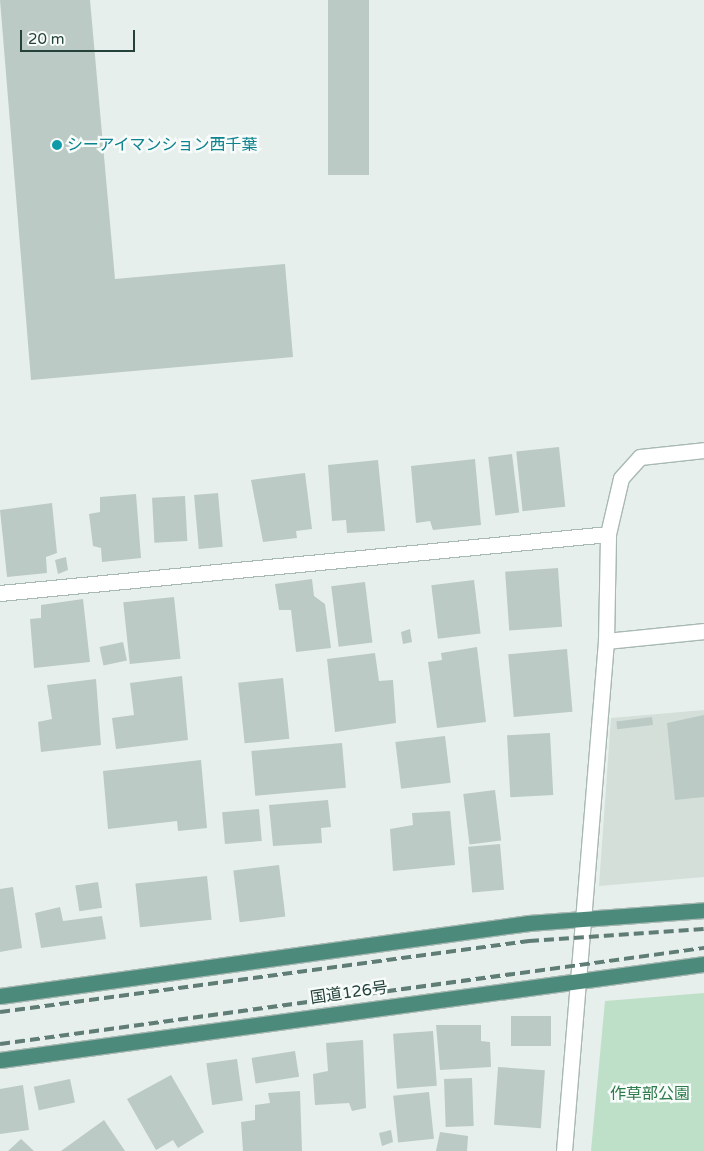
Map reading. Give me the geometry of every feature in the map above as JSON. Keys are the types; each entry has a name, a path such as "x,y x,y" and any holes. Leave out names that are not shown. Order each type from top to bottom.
{"highway":[{"path":"0,996 529,923 582,922 704,910"},
{"name":"国道126号","path":"0,1060 580,978 704,964"}],"street":[{"path":"564,1151 580,978 582,922 606,641 608,534 621,478 640,457 704,450"},
{"path":"0,593 608,534"},
{"path":"606,641 704,631"}],"shaded area":[{"path":"704,710 704,877 599,886 611,718"}],"green space":[{"name":"作草部公園","path":"704,993 704,1151 591,1151 605,1001"}],"building":[{"name":"シーアイマンション西千葉","path":"0,0 90,0 115,279 285,264 293,357 31,380"},
{"path":"328,0 369,0 369,175 328,175"},
{"path":"559,447 565,507 523,511 516,451"},
{"path":"512,454 519,513 495,515 488,457"},
{"path":"475,459 481,525 433,530 430,521 416,523 411,466"},
{"path":"378,460 385,531 347,533 346,520 332,521 328,465"},
{"path":"305,473 312,529 296,531 297,538 263,542 251,480"},
{"path":"218,493 223,547 199,549 194,495"},
{"path":"136,494 141,558 102,562 101,548 93,546 89,514 100,512 100,497"},
{"path":"185,496 187,541 154,543 152,498"},
{"path":"52,503 57,553 46,557 47,573 7,577 0,510"},
{"path":"66,557 68,570 58,574 55,560"},
{"path":"558,568 562,627 509,631 505,572"},
{"path":"312,579 314,596 325,604 331,648 296,652 291,610 279,610 275,584"},
{"path":"474,580 481,634 438,639 431,585"},
{"path":"365,582 372,643 339,647 331,586"},
{"path":"174,597 180,659 130,664 123,602"},
{"path":"83,599 90,662 34,668 30,619 41,618 41,605"},
{"path":"410,629 412,642 403,644 401,632"},
{"path":"123,642 127,661 103,666 100,647"},
{"path":"477,647 486,722 437,728 428,662 442,660 441,653"},
{"path":"567,649 572,712 514,717 508,654"},
{"path":"375,653 379,681 393,680 396,723 335,732 327,659"},
{"path":"182,676 188,740 116,749 112,718 134,715 130,683"},
{"path":"283,678 289,739 245,743 238,683"},
{"path":"96,679 101,745 41,752 38,722 52,719 47,685"},
{"path":"704,715 704,797 675,800 667,723"},
{"path":"652,717 653,725 617,729 616,721"},
{"path":"550,733 553,795 510,797 507,735"},
{"path":"445,736 451,783 401,789 395,742"},
{"path":"342,743 346,788 255,796 251,751"},
{"path":"201,760 207,828 178,831 177,821 108,829 103,771"},
{"path":"495,790 501,841 469,845 463,794"},
{"path":"328,800 331,827 321,828 322,843 273,846 269,805"},
{"path":"259,809 262,841 225,844 222,812"},
{"path":"450,811 455,865 393,871 390,829 413,825 412,813"},
{"path":"500,844 504,890 472,893 468,847"},
{"path":"279,865 285,917 240,922 233,871"},
{"path":"207,876 212,920 140,927 135,884"},
{"path":"98,882 102,908 79,911 75,886"},
{"path":"13,887 22,948 0,952 0,889"},
{"path":"60,907 63,921 102,916 106,939 41,948 35,913"},
{"path":"511,1016 551,1016 551,1046 511,1046"},
{"path":"436,1025 481,1025 481,1041 490,1042 491,1067 440,1070"},
{"path":"433,1031 437,1086 397,1089 393,1034"},
{"path":"363,1040 366,1108 352,1111 349,1103 315,1105 313,1074 328,1071 326,1043"},
{"path":"295,1051 299,1077 256,1084 252,1058"},
{"path":"237,1059 243,1101 212,1105 206,1063"},
{"path":"498,1067 545,1070 541,1128 494,1125"},
{"path":"171,1075 204,1132 178,1148 173,1140 156,1150 127,1099"},
{"path":"472,1078 474,1126 446,1127 444,1079"},
{"path":"70,1079 75,1102 39,1110 34,1087"},
{"path":"23,1085 29,1130 0,1134 0,1089"},
{"path":"300,1091 302,1151 243,1151 241,1122 255,1120 255,1105 270,1103 268,1093"},
{"path":"429,1092 434,1139 398,1143 393,1096"},
{"path":"104,1120 125,1151 61,1151"},
{"path":"391,1130 393,1142 382,1146 379,1133"},
{"path":"440,1132 468,1136 467,1151 436,1151"},
{"path":"21,1139 34,1151 8,1151"}],"railway":[{"path":"0,1012 529,941 704,929"},
{"path":"0,1044 704,948"}],"place":[{"name":"シーアイマンション西千葉","path":"57,145"}]}
